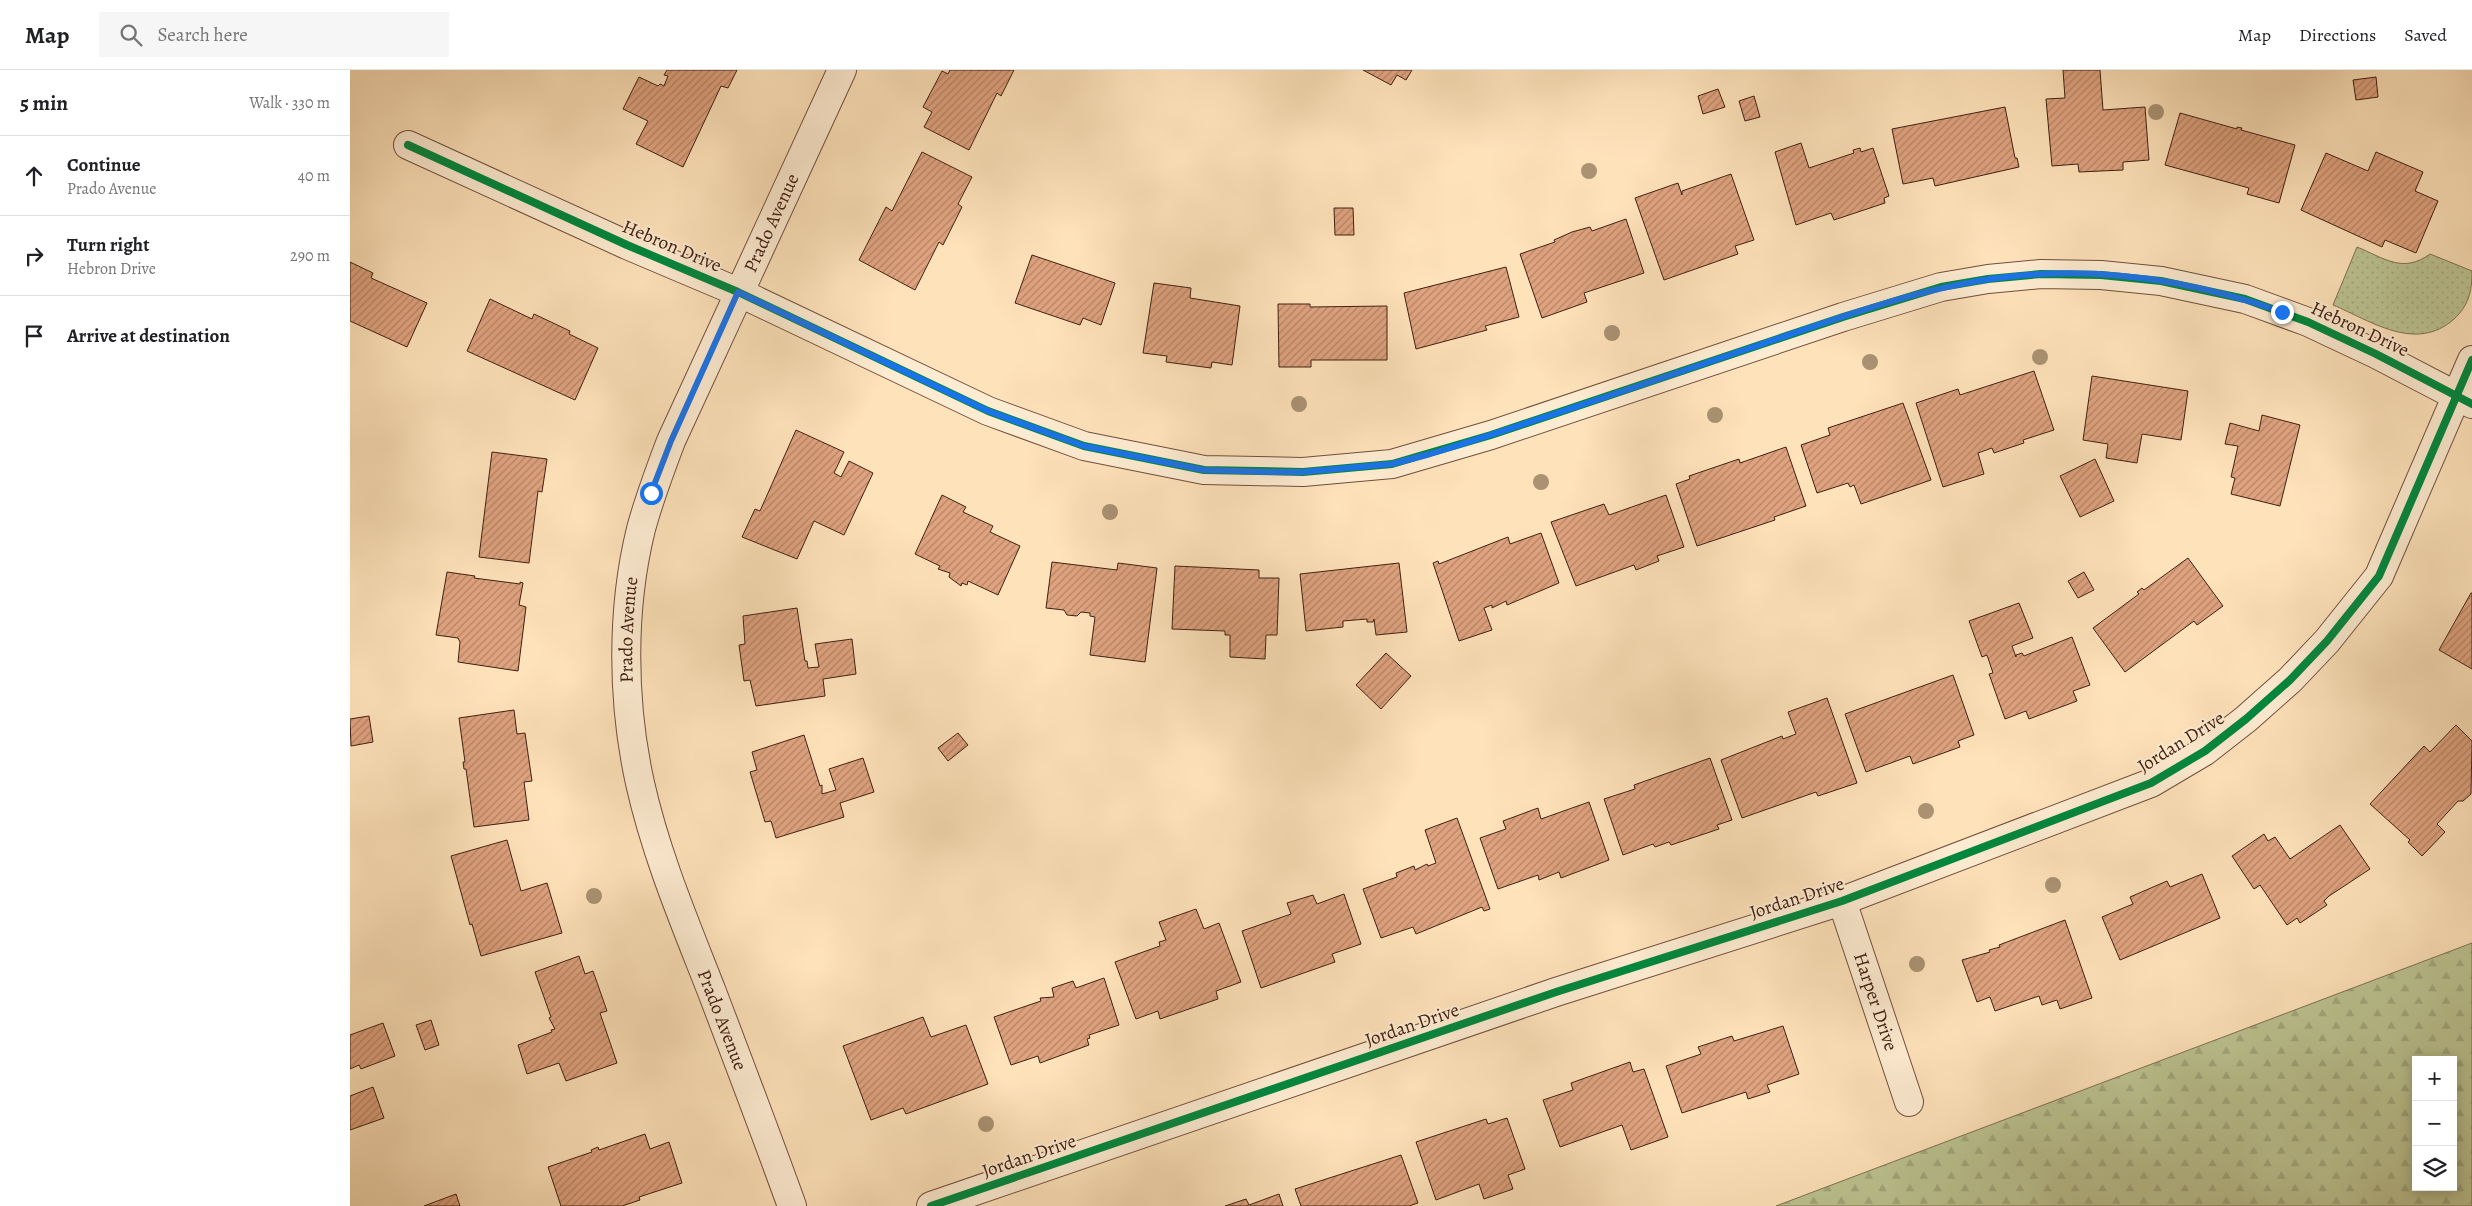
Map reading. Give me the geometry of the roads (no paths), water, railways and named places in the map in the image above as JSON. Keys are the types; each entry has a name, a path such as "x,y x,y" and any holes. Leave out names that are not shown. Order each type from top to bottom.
{"street":[{"name":"Prado Avenue","path":"792,1206 670,886 653,831 634,754 627,670 629,612 635,563 651,493 671,441 738,292 842,70"},
{"name":"Hebron Drive","path":"408,145 627,245 738,292 970,402 1042,432 1084,446 1204,470 1303,472 1392,464 1491,435 1834,320 1941,287 1988,279 2041,274 2101,275 2161,281 2245,299 2308,322 2465,399"},
{"name":"Jordan Drive","path":"931,1206 1556,992 1842,901 2150,783 2205,751 2246,719 2290,680 2327,641 2379,576 2465,399 2472,360"},
{"name":"Harper Drive","path":"1842,901 1909,1102"}]}
